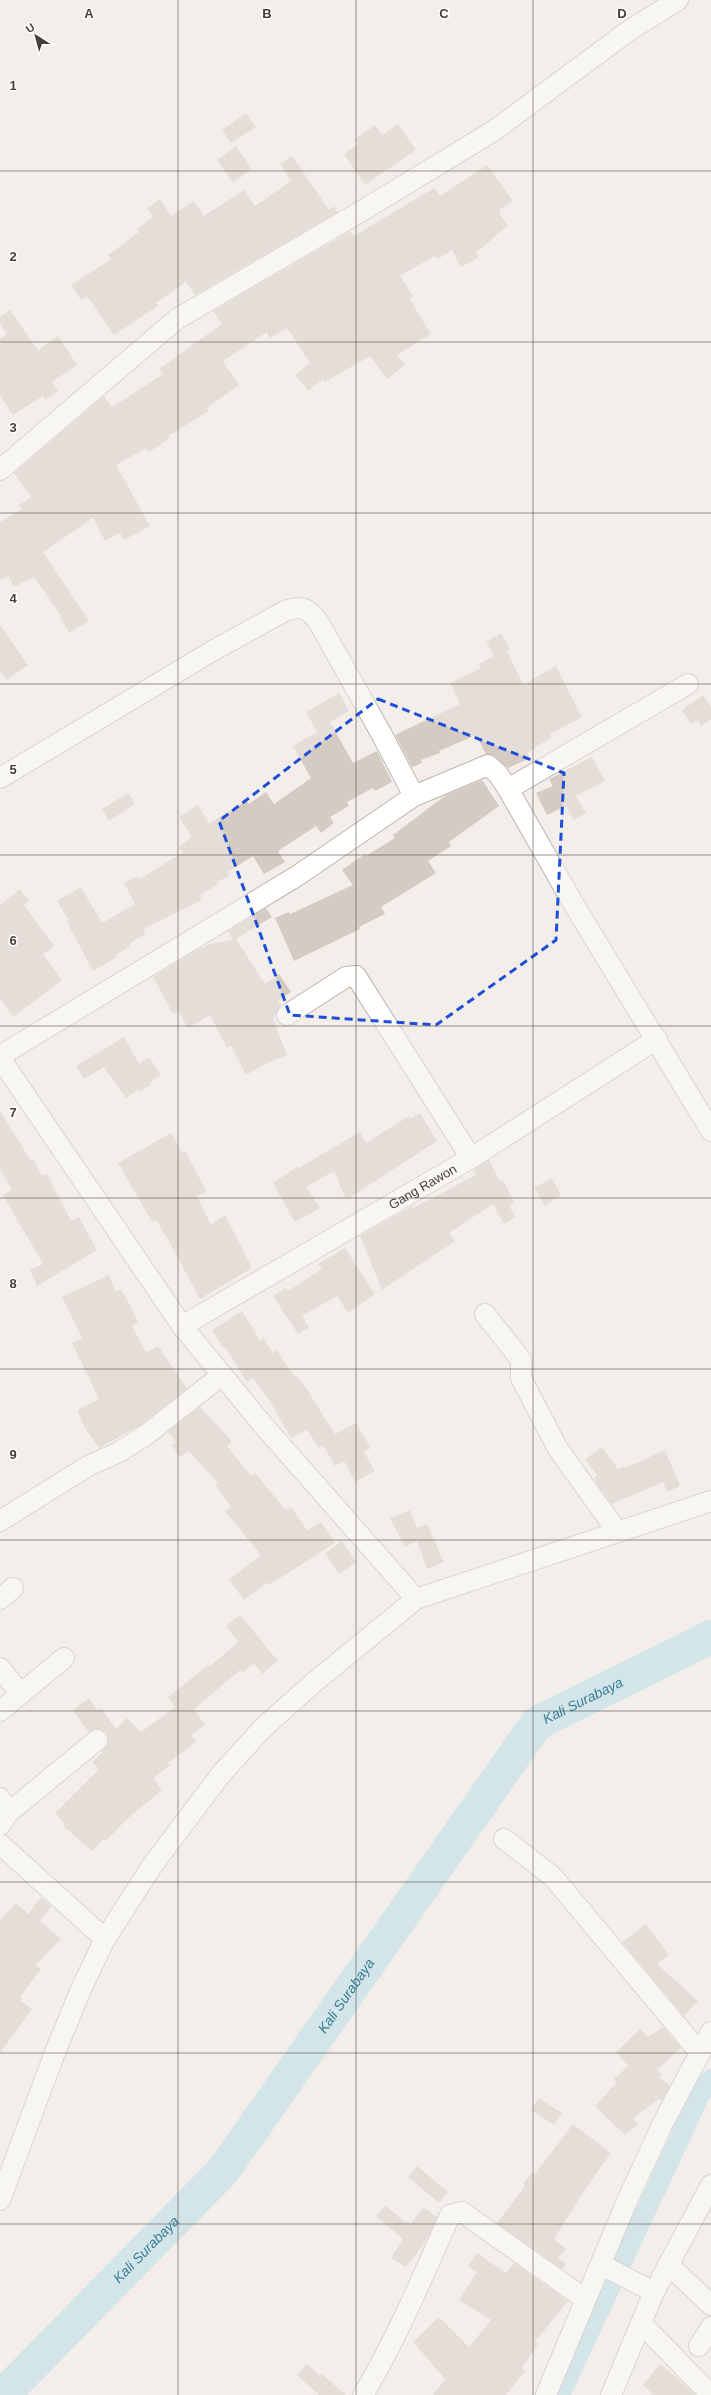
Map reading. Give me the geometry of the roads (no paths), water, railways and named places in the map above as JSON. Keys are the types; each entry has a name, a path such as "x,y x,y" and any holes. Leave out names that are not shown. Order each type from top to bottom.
{"street":[{"path":"0,470 177,318 365,209 495,130 627,32 678,0"},
{"path":"0,778 214,650 285,611 296,607 304,607 311,612 319,623 382,735 414,796"},
{"path":"508,789 688,684"},
{"path":"416,1599 268,1432 182,1326 0,1057 297,876 414,796 488,766 493,768 508,789 573,903 657,1039 711,1131"},
{"path":"287,1016 346,977 356,976 471,1158"},
{"name":"Gang Rawon","path":"182,1326 471,1158 657,1039"},
{"path":"485,1314 521,1360 521,1378 558,1449 617,1531"},
{"path":"0,1521 88,1466 119,1452 146,1435 222,1375"},
{"path":"0,2200 54,2055 81,1989 105,1939 152,1866 222,1773 263,1728 312,1684 416,1599 711,1501"},
{"path":"0,1711 64,1658"},
{"path":"0,1668 21,1694"},
{"path":"3,1812 97,1740"},
{"path":"504,1839 553,1877 700,2053"},
{"path":"0,1844 105,1939"},
{"path":"546,2395 585,2299 607,2267 627,2201 711,2032"},
{"path":"611,2395 642,2324 646,2288 669,2265 711,2185"},
{"path":"363,2395 396,2332 450,2215 462,2212 484,2225 585,2299"},
{"path":"669,2265 711,2305"},
{"path":"607,2267 646,2288"},
{"path":"642,2324 711,2395"},
{"path":"699,2346 711,2327"}],"waterway":[{"name":"Kali Surabaya","path":"3,2395 223,2171 537,1723 711,1637"},
{"path":"560,2395 700,2095 711,2079"}]}
